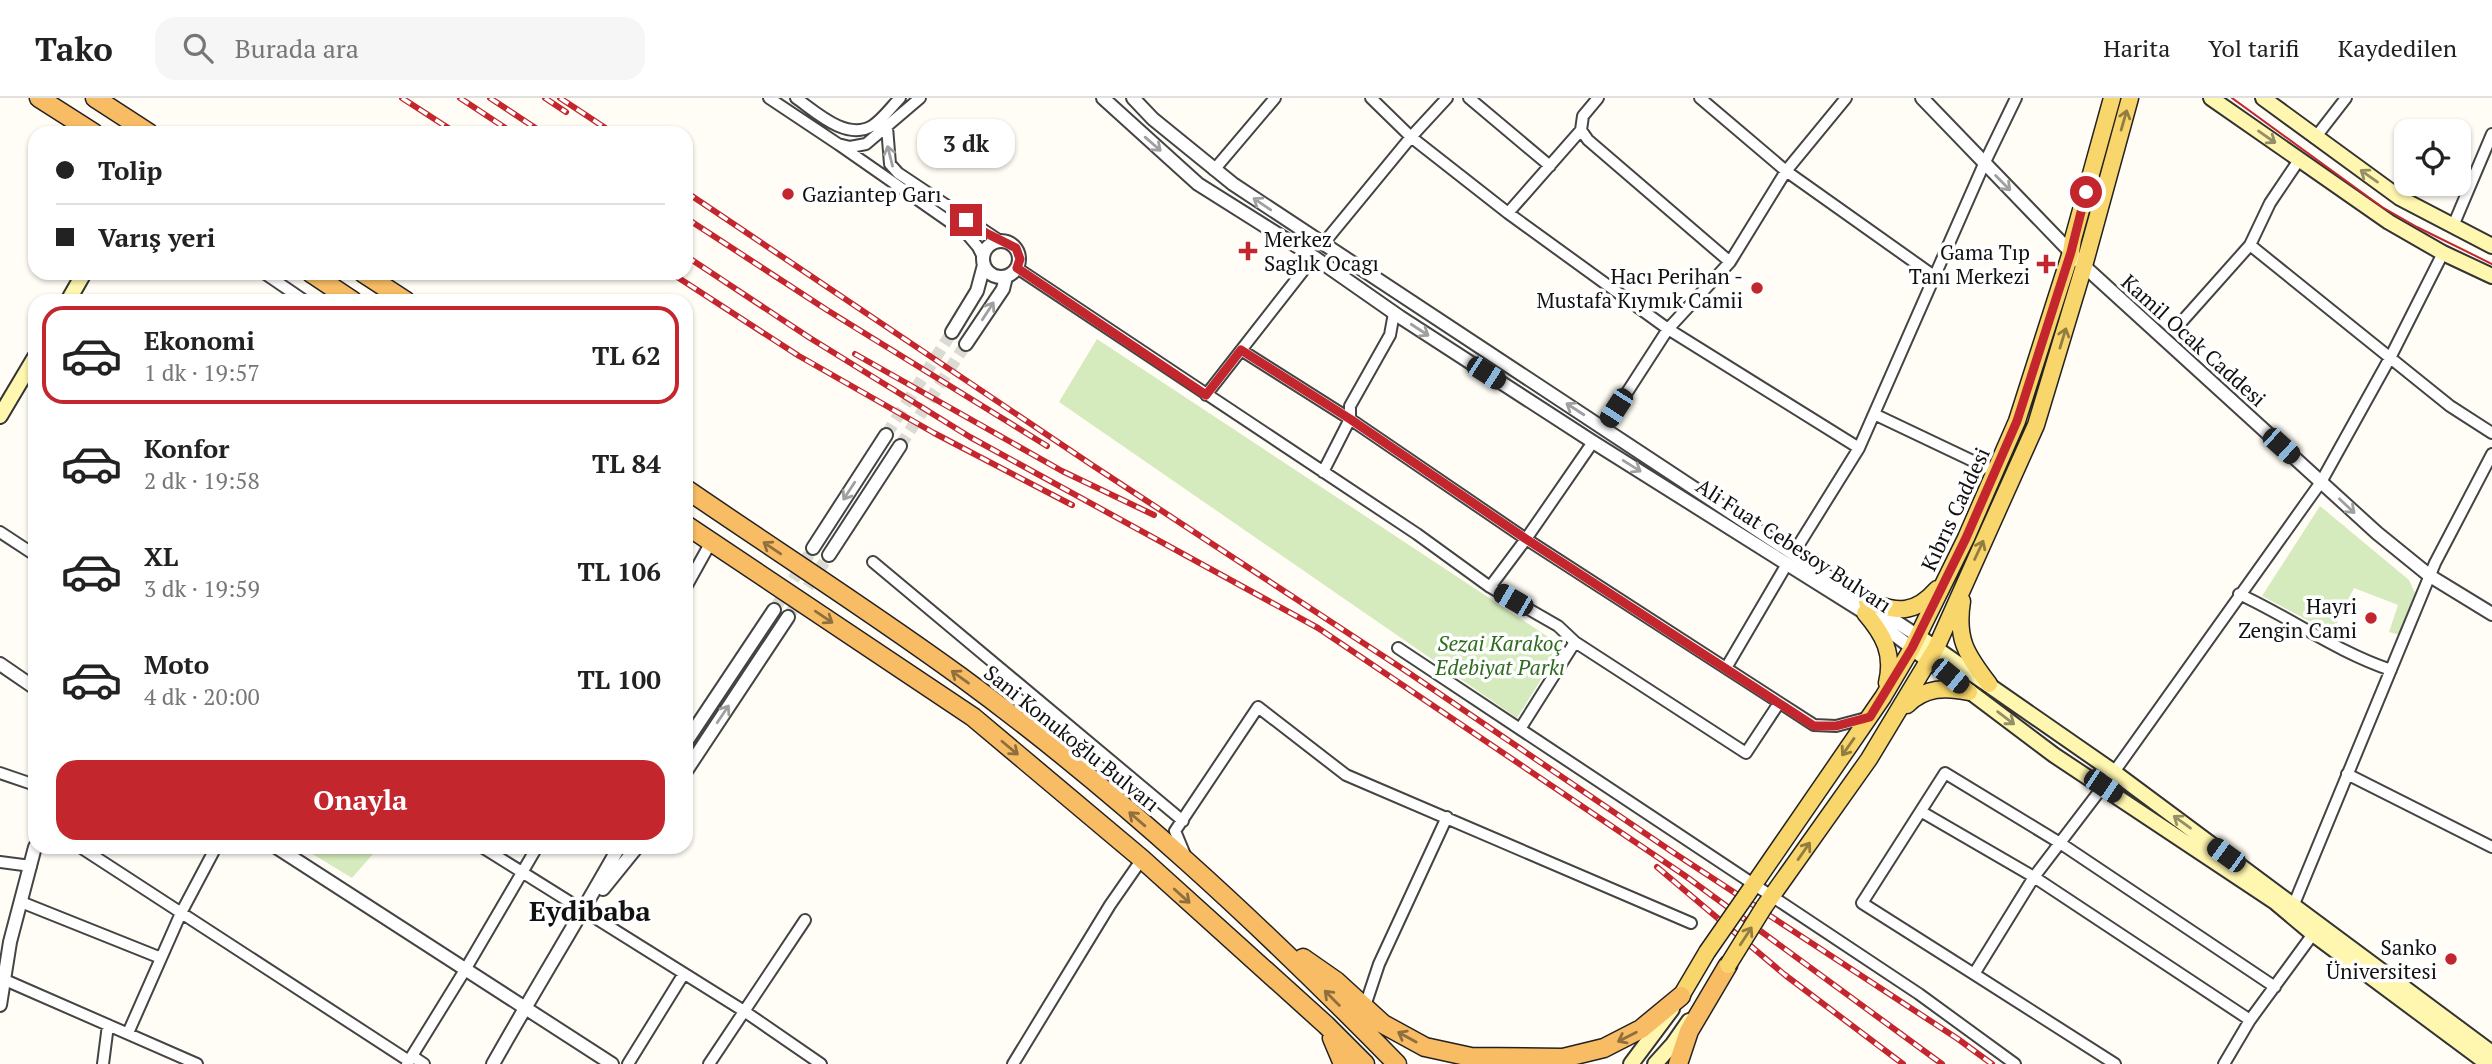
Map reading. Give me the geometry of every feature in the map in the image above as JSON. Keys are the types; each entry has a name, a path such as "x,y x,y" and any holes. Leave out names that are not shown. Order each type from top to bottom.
{"highway":[{"path":"40,98 83,126"},
{"path":"95,98 138,126"},
{"path":"322,280 342,294"},
{"path":"374,280 395,294"},
{"name":"Sani Konukoğlu Bulvarı","path":"693,494 962,678 1096,783 1265,932 1397,1064"},
{"path":"693,530 973,718 1142,859 1326,1025 1365,1064"},
{"path":"1265,932 1336,981 1383,1024 1425,1047 1471,1057 1563,1058 1604,1048 1641,1029 1681,996"},
{"path":"1678,1064 1689,1031 1728,965"},
{"path":"1326,1025 1343,1064"}],"main road":[{"name":"Kıbrıs Caddesi","path":"1681,996 1707,952 1883,697 1915,642 1949,573 1996,472 2022,408 2071,252 2112,98"},
{"path":"1655,1064 1673,1044 1768,902 1870,758 1933,654 2036,425 2084,266 2130,98"},
{"path":"2211,98 2389,222 2443,253 2492,276"},
{"path":"2263,98 2400,198 2492,246"},
{"path":"2,408 28,367"},
{"path":"1866,607 1908,610 1923,603 1949,573"},
{"path":"1965,582 1959,624 1962,643 1989,684"},
{"path":"1866,607 1886,642 1890,657 1883,697"},
{"path":"1915,642 1989,684 2114,772 2492,1053"},
{"path":"1933,654 1969,692 2054,755 2275,902 2313,934 2488,1064"},
{"path":"1900,712 1915,697 1926,692 1951,688 1969,692"},
{"path":"1631,1064 1681,996"}],"street":[{"path":"769,98 967,233 994,276 1006,277"},
{"path":"796,98 836,126 854,130 872,126 900,98"},
{"path":"838,144 850,147 866,144 920,98"},
{"name":"Ali Fuat Cebesoy Bulvarı","path":"1103,98 1198,184 1314,257 1394,313 1593,442 1790,559 1915,642"},
{"path":"1133,98 1153,119 1214,170 1604,428 1790,559"},
{"path":"1214,170 1275,98"},
{"path":"1371,98 1411,137 1508,213 1668,329 1858,448"},
{"path":"1323,244 1411,137 1447,98"},
{"path":"1469,98 1549,166"},
{"path":"1508,213 1581,130 1583,116 1598,98"},
{"path":"1700,98 1786,171 1934,276"},
{"path":"1604,428 1668,329 1730,262 1786,171 1846,98"},
{"name":"Kamil Ocak Caddesi","path":"1922,98 2084,266 2377,533 2430,576 2492,614"},
{"path":"1726,668 1858,448 1983,164 2016,98"},
{"path":"2315,138 2346,98"},
{"path":"887,127 890,164 898,173 1000,241 1016,248 1020,259 1017,268 1006,277 1003,289 966,344"},
{"path":"1581,130 1588,140 1730,262"},
{"path":"2453,226 2492,134"},
{"path":"2177,327 2250,245 2270,203 2299,160"},
{"path":"952,332 977,290 988,246 1000,241"},
{"path":"2250,245 2450,406 2492,433"},
{"path":"1974,974 2035,877 2114,772 2321,482 2391,356 2443,253"},
{"path":"1206,395 1314,257"},
{"path":"1017,268 1417,534 1490,587 1558,626 1575,642 1746,753 1779,703"},
{"path":"274,280 295,294"},
{"path":"1323,472 1350,419 1350,406 1390,335 1394,313"},
{"path":"1241,350 1350,419 1526,539 1814,726 1836,726 1870,717"},
{"path":"1874,414 1996,472"},
{"path":"813,548 886,435"},
{"path":"1490,587 1593,442"},
{"path":"829,555 900,446"},
{"path":"2294,904 2430,576 2492,454"},
{"path":"0,532 28,550"},
{"path":"693,574 711,542"},
{"path":"873,562 1183,821"},
{"path":"2239,594 2339,648 2390,670"},
{"path":"693,732 774,610"},
{"path":"693,760 788,617"},
{"path":"1520,729 1575,642"},
{"path":"1398,648 1520,729 1749,891 1919,994 2015,1064"},
{"path":"0,664 28,683"},
{"path":"1188,864 1175,831 1258,707 1346,775 1691,923"},
{"path":"0,773 28,783"},
{"path":"2115,1064 1862,902 1945,773 2060,843 2275,987"},
{"path":"2347,774 2492,847"},
{"path":"1922,812 2035,877 2250,1020"},
{"path":"1365,1006 1379,964 1447,817"},
{"path":"0,1005 5,980 5,942 21,902 34,854"},
{"path":"91,854 409,1060 424,1064"},
{"path":"128,1033 181,913 212,854"},
{"path":"287,854 612,1064"},
{"path":"493,854 744,1011 821,1064"},
{"path":"409,1060 533,854"},
{"path":"493,1064 615,854"},
{"path":"584,911 631,854"},
{"path":"1013,1064 1110,905 1142,859"},
{"path":"0,862 30,866"},
{"path":"21,902 161,958"},
{"path":"709,1064 805,920"},
{"path":"2224,1064 2250,1020 2313,934"},
{"path":"628,1064 683,975"},
{"path":"5,980 197,1064"},
{"path":"103,1064 108,1025"}],"green space":[{"name":"Sezai Karakoç Edebiyat Parkı","path":"1097,339 1562,646 1517,718 1059,402"},
{"path":"2320,506 2409,580 2415,593 2400,635 2389,632 2398,605 2354,588 2332,633 2262,596"},
{"path":"313,854 373,854 352,878"}],"tunnel":[{"path":"886,435 952,332"},
{"path":"900,446 966,344"},
{"path":"774,610 813,548"},
{"path":"788,617 829,555"}],"tram line":[{"path":"2232,98 2382,207 2492,264"}],"railway":[{"path":"402,98 445,126"},
{"path":"460,98 502,126"},
{"path":"490,98 532,126"},
{"path":"545,98 566,112"},
{"path":"560,98 602,126"},
{"path":"693,197 1992,1064"},
{"path":"693,223 827,310 1047,446"},
{"path":"693,261 810,338 970,437 1318,628 1684,875 1942,1064"},
{"path":"682,280 799,356 934,433 1072,505"},
{"path":"855,354 1062,471 1154,515"},
{"path":"1657,867 1785,975 1903,1064"}],"place":[{"name":"Gaziantep Garı","path":"788,194"},
{"name":"Merkez Saglık Ocagı","path":"1248,251"},
{"name":"Gama Tıp Tanı Merkezi","path":"2046,264"},
{"name":"Hacı Perihan - Mustafa Kıymık Camii","path":"1757,288"},
{"name":"Hayri Zengin Cami","path":"2371,618"},
{"name":"Sanko Üniversitesi","path":"2451,959"}],"district":[{"name":"Eydibaba","path":"590,910"}],"route":[{"path":"966,220 1016,248 1020,259 1017,268 1206,395 1241,350 1350,419 1526,539 1814,726 1836,726 1870,717 1912,648 1966,538 2017,421 2071,252 2086,192"}]}
